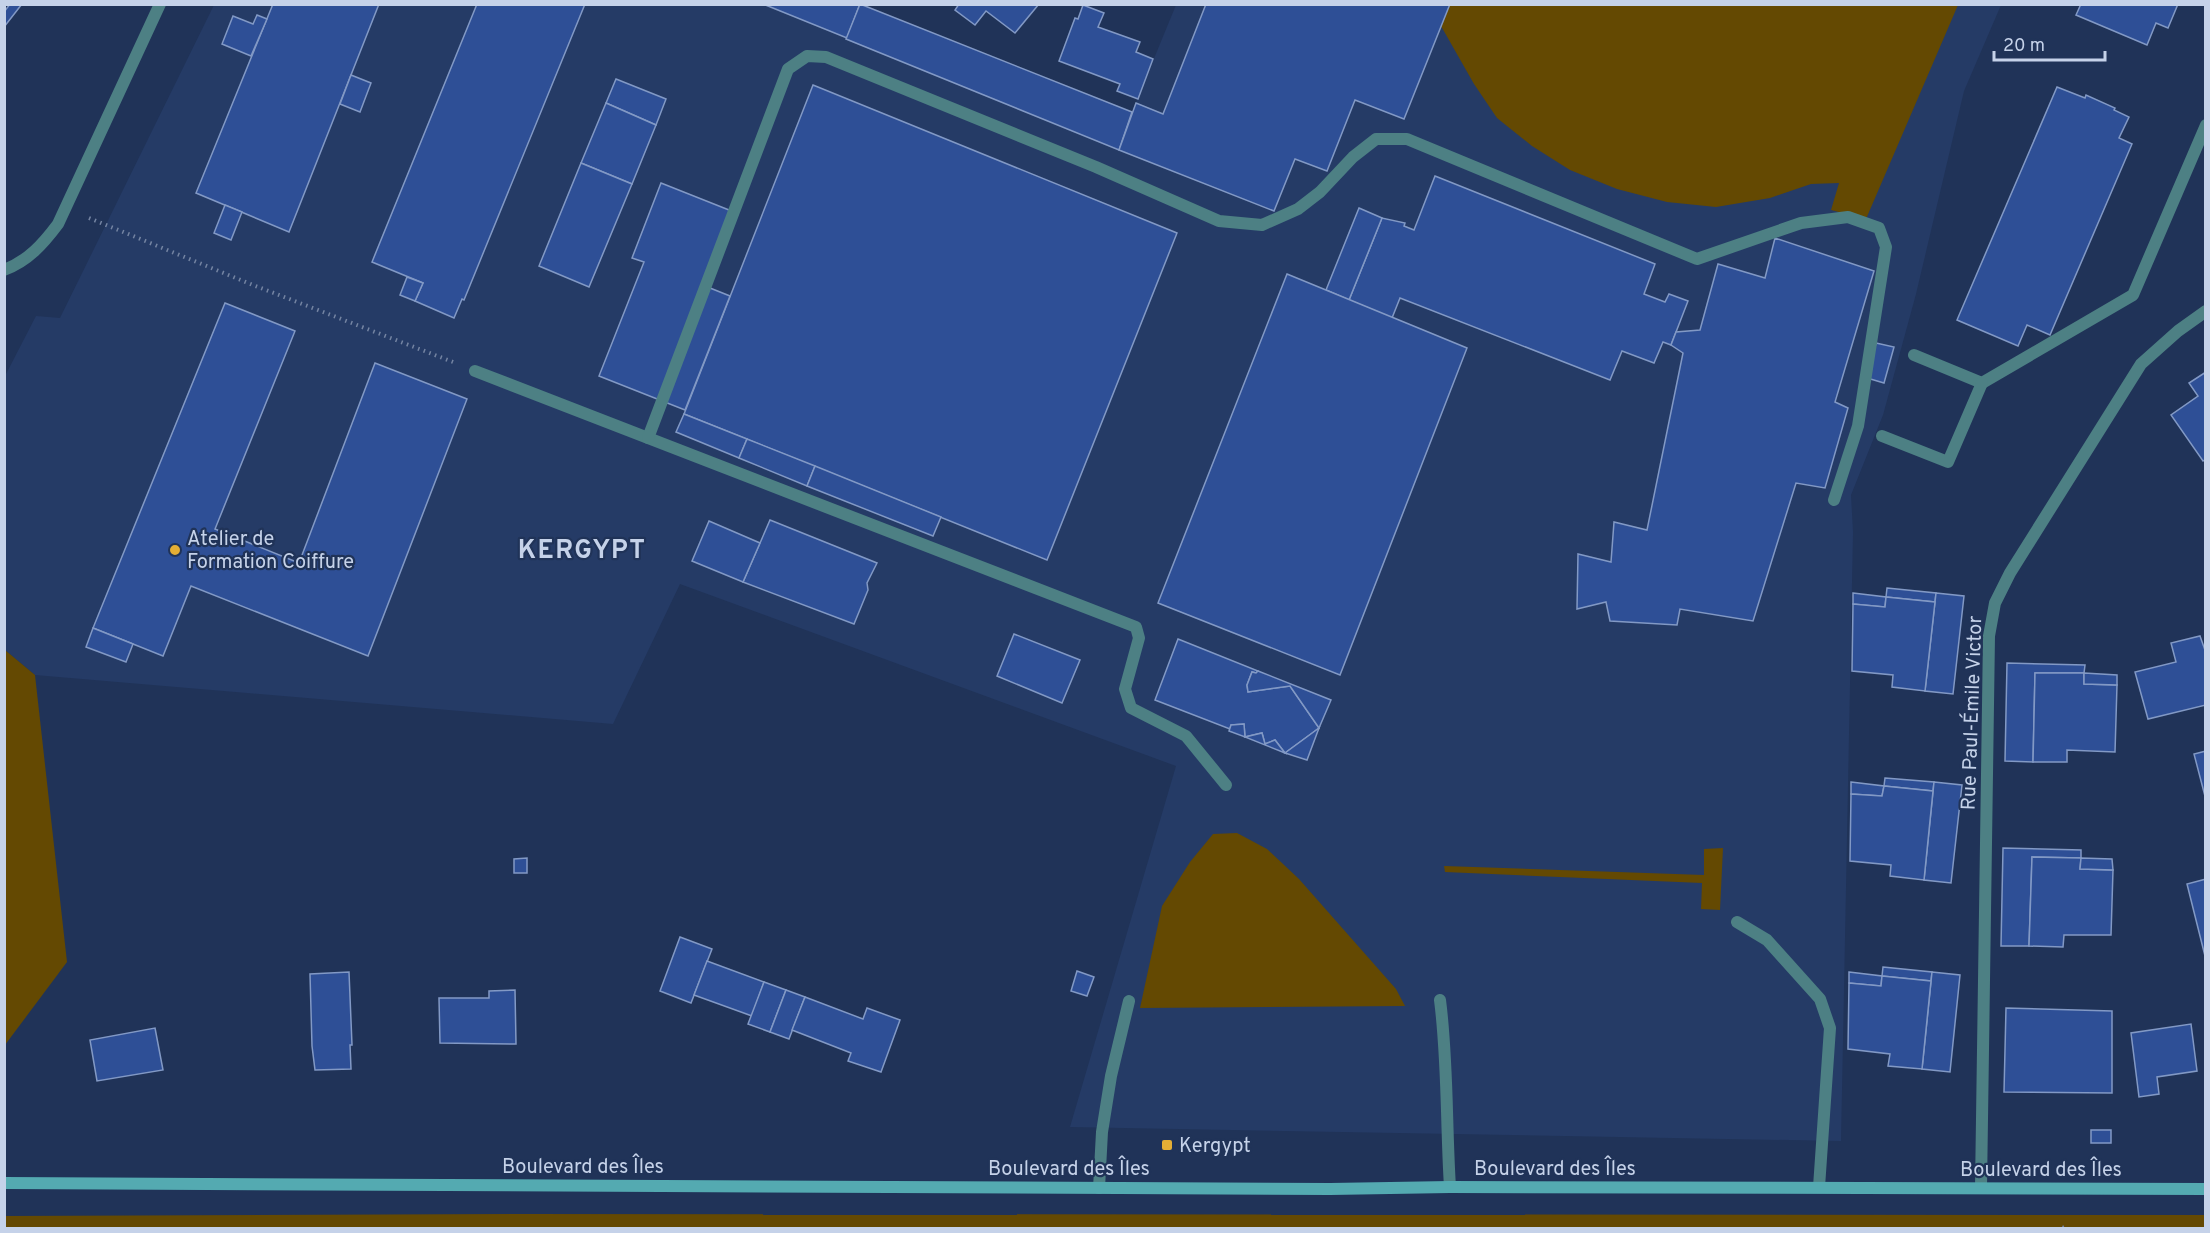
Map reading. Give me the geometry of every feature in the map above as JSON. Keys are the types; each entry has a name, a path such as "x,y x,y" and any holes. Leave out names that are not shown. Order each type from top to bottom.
{"street":[{"path":"4,270 29,257 45,242 66,208 160,4"},
{"path":"648,438 788,69 807,56 826,57 1096,166 1219,221 1262,225 1299,208 1320,192 1353,157 1376,139 1407,139 1697,259 1801,223 1848,217 1879,228 1886,247 1858,426 1834,500"},
{"path":"1882,435 1948,462 1982,383 2133,295 2205,125"},
{"name":"Rue Paul-Émile Victor","path":"1981,1188 1989,648 1995,603 2010,573 2141,364 2205,310"},
{"path":"1914,355 1982,383"},
{"path":"475,371 1136,627 1139,638 1125,689 1131,708 1186,736 1226,785"},
{"path":"1737,922 1767,940 1820,999 1830,1028 1819,1187"},
{"path":"1440,1000 1445,1044 1446,1127 1450,1187"},
{"path":"1100,1188 1102,1132 1111,1077 1129,1001"},
{"name":"Boulevard des Îles","path":"4,1183 1330,1189 1819,1187 2205,1189"}],"path":[{"path":"66,208 253,285 475,371"}],"shaded area":[{"path":"1450,4 1958,5 1866,219 1831,210 1839,183 1811,184 1770,198 1716,207 1667,202 1617,189 1570,170 1532,146 1497,118 1474,84 1441,26"},
{"path":"214,5 861,5 1132,112 1176,5 2001,5 1964,91 1916,294 1883,415 1851,495 1853,532 1841,1141 1070,1127 1176,766 680,584 613,724 35,675 5,650 4,378 36,316 60,318"},
{"path":"5,650 35,675 67,962 5,1045"},
{"path":"1237,833 1267,849 1299,879 1396,989 1405,1006 1140,1008 1162,906 1190,862 1213,834"},
{"path":"1723,848 1720,910 1701,909 1702,883 1445,872 1444,866 1704,875 1704,849"},
{"path":"2205,1215 2206,1228 4,1228 5,1216"}],"building":[{"path":"10,4 22,4 4,27 4,12"},
{"path":"273,4 379,4 289,232 196,193"},
{"path":"477,4 585,4 464,300 462,299 454,318 415,301 423,283 372,262"},
{"path":"763,4 860,4 847,38"},
{"path":"860,4 1132,112 1119,150 846,39"},
{"path":"959,4 1039,4 1015,33 986,11 975,25 955,10"},
{"path":"1206,4 1450,4 1404,119 1355,100 1327,171 1295,159 1274,211 1119,150 1136,103 1163,114"},
{"path":"2081,4 2178,4 2168,28 2156,23 2147,45 2076,15"},
{"path":"1083,5 1104,13 1098,27 1140,42 1136,52 1153,59 1138,99 1117,91 1120,84 1059,61 1075,18 1078,19"},
{"path":"257,15 267,19 251,56 222,44 233,16 253,24"},
{"path":"351,75 371,83 360,112 340,104"},
{"path":"616,79 666,99 656,125 606,103"},
{"path":"813,85 1177,233 1047,560 684,414"},
{"path":"2057,87 2085,98 2086,95 2129,117 2119,138 2132,144 2050,335 2027,325 2018,346 1957,320"},
{"path":"606,103 656,125 632,184 581,163"},
{"path":"581,163 632,184 589,287 539,266"},
{"path":"1435,176 1655,264 1644,294 1665,302 1669,294 1688,301 1671,345 1663,342 1654,363 1622,351 1610,380 1400,298 1392,318 1349,300 1382,218 1405,223 1404,226 1414,230"},
{"path":"661,183 734,212 705,286 730,296 685,410 599,376 644,262 632,258"},
{"path":"225,205 242,212 231,240 214,233"},
{"path":"1359,208 1382,218 1349,300 1326,290"},
{"path":"1775,238 1874,271 1835,402 1848,408 1825,488 1796,483 1753,621 1680,609 1677,625 1610,621 1606,602 1577,609 1578,554 1611,562 1614,522 1647,530 1683,353 1671,345 1676,332 1700,330 1718,264 1765,278"},
{"path":"1287,274 1467,348 1340,675 1158,603"},
{"path":"407,277 423,283 415,301 400,295"},
{"path":"225,303 295,331 215,529 299,563 375,363 467,399 368,656 191,586 163,656 93,628"},
{"path":"1876,343 1894,347 1884,383 1867,378"},
{"path":"2206,372 2206,459 2203,461 2171,415 2198,396 2189,383"},
{"path":"684,414 747,439 739,458 676,432"},
{"path":"747,439 815,466 807,486 739,458"},
{"path":"815,466 941,517 933,536 807,486"},
{"path":"770,520 877,563 867,583 868,590 854,624 743,582"},
{"path":"709,521 760,543 743,582 692,561"},
{"path":"1887,588 1936,593 1935,602 1886,597"},
{"path":"1853,593 1886,597 1885,607 1853,604"},
{"path":"1936,593 1964,596 1953,694 1925,691"},
{"path":"1886,597 1935,602 1925,691 1892,687 1893,675 1852,671 1853,604 1885,607"},
{"path":"93,628 133,644 126,662 86,647"},
{"path":"1014,634 1080,660 1062,703 997,676"},
{"path":"2200,636 2206,653 2206,705 2148,719 2135,672 2176,662 2171,643"},
{"path":"1178,639 1258,671 1252,672 1247,685 1248,692 1290,686 1319,728 1285,753 1275,740 1265,744 1262,733 1245,737 1244,724 1231,725 1230,729 1155,700"},
{"path":"2007,663 2085,665 2084,673 2035,673 2033,762 2005,761"},
{"path":"1258,671 1331,700 1319,728 1290,686 1248,692 1247,685 1252,672"},
{"path":"2035,673 2084,673 2084,684 2117,685 2115,752 2067,750 2067,762 2033,762"},
{"path":"2084,673 2117,675 2117,685 2084,684"},
{"path":"1244,724 1245,737 1229,731 1231,725"},
{"path":"1319,728 1307,760 1285,753"},
{"path":"1262,733 1265,744 1275,740 1285,753 1245,737"},
{"path":"2206,751 2206,800 2194,754"},
{"path":"1885,778 1934,782 1933,791 1884,786"},
{"path":"1851,782 1884,786 1882,796 1851,794"},
{"path":"1934,782 1962,785 1951,883 1924,880"},
{"path":"1884,786 1933,791 1924,880 1890,876 1891,865 1850,861 1851,794 1882,796"},
{"path":"2003,848 2081,850 2081,858 2032,857 2029,946 2001,946"},
{"path":"2032,857 2081,858 2080,869 2113,870 2111,935 2064,935 2063,947 2029,946"},
{"path":"527,858 527,873 514,873 514,859"},
{"path":"2081,858 2112,859 2113,870 2080,869"},
{"path":"2206,879 2206,956 2205,956 2187,884"},
{"path":"680,937 712,949 691,1003 660,991"},
{"path":"707,961 764,982 752,1016 694,995"},
{"path":"1883,967 1932,972 1931,981 1882,976"},
{"path":"1077,971 1094,977 1087,996 1071,991"},
{"path":"349,972 351,1069 315,1070 310,974"},
{"path":"1849,972 1882,976 1881,986 1849,983"},
{"path":"1932,972 1960,975 1950,1072 1922,1069"},
{"path":"1882,976 1931,981 1922,1069 1888,1066 1890,1054 1848,1049 1849,983 1881,986"},
{"path":"764,982 786,990 770,1032 748,1024"},
{"path":"515,990 516,1044 440,1043 439,998 489,998 489,991"},
{"path":"786,990 805,997 789,1039 770,1032"},
{"path":"805,997 863,1019 867,1008 900,1020 881,1072 848,1061 851,1053 792,1030"},
{"path":"2006,1008 2112,1011 2112,1093 2004,1092"},
{"path":"2191,1024 2197,1071 2157,1077 2159,1094 2139,1097 2131,1033"},
{"path":"155,1028 163,1070 97,1081 90,1040"},
{"path":"2091,1130 2111,1130 2111,1143 2091,1143"}],"place":[{"name":"Atelier de Formation Coiffure","path":"175,550"},
{"name":"Kergypt","path":"1167,1145"}],"district":[{"name":"KERGYPT","path":"582,549"}]}
